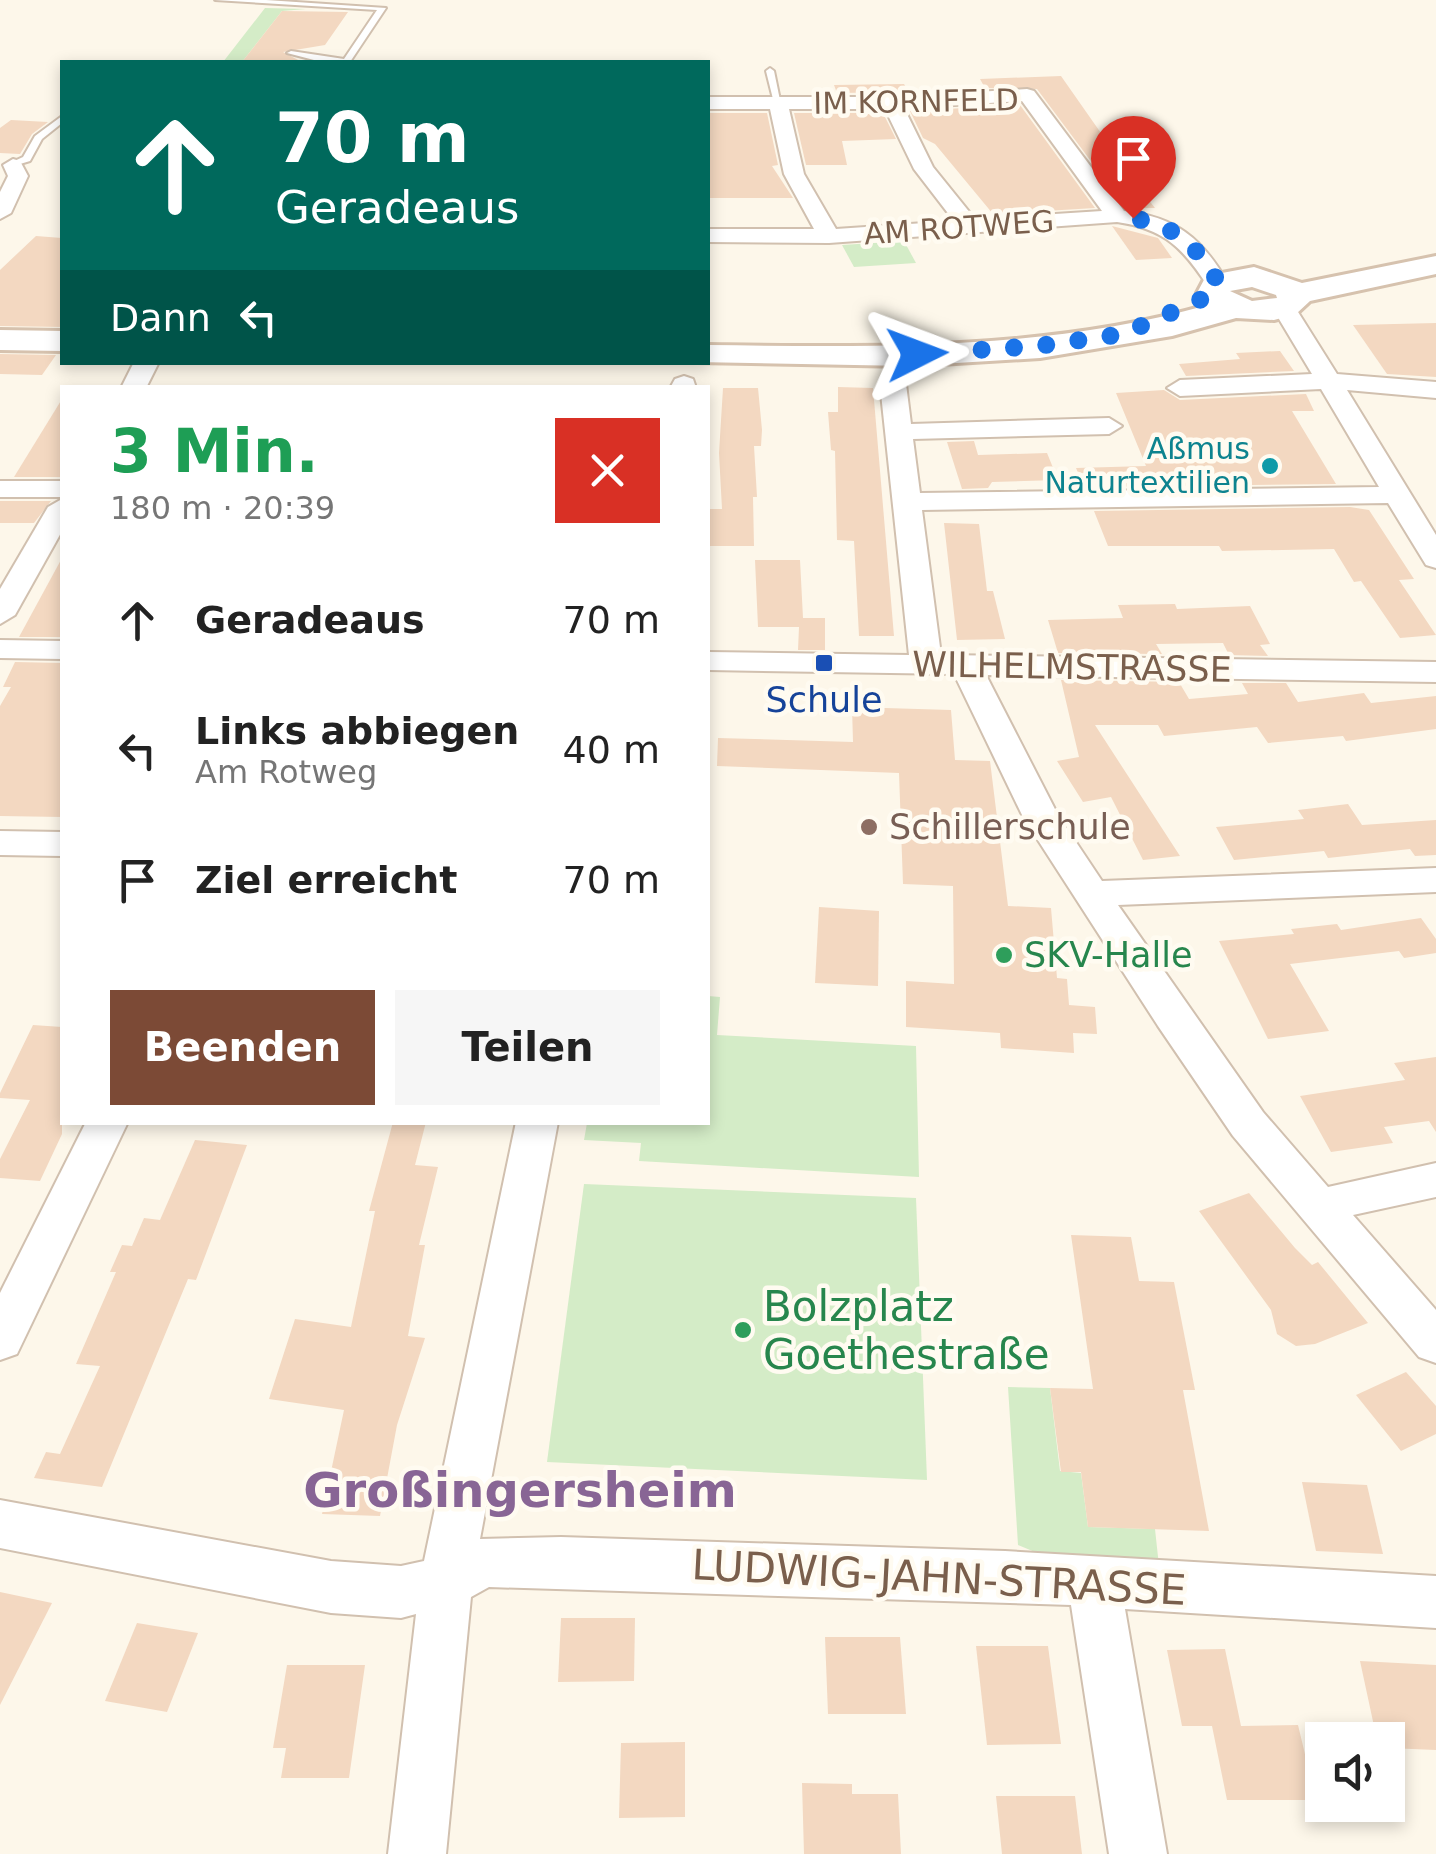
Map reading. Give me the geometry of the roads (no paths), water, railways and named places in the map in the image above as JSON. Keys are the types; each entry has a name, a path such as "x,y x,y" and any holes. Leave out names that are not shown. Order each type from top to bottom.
{"main road":[{"path":"710,354 946,353 1038,346 1193,322 1254,295 1369,281 1436,265"},
{"path":"0,340 60,341"}],"street":[{"name":"IM KORNFELD","path":"710,103 892,103 1028,95 1117,216"},
{"name":"IM KORNFELD","path":"778,103 794,174"},
{"path":"892,103 924,169 971,229"},
{"path":"0,213 18,176 13,165"},
{"name":"AM ROTWEG","path":"794,174 830,236"},
{"name":"AM ROTWEG","path":"710,236 830,236 1117,216 1174,229 1254,295"},
{"path":"1254,295 1301,338 1436,559"},
{"path":"1180,388 1325,381 1436,390"},
{"path":"893,384 926,664"},
{"path":"899,432 1109,426"},
{"path":"0,489 60,489"},
{"path":"906,502 1396,494"},
{"path":"0,615 60,510"},
{"path":"0,649 60,650"},
{"name":"WILHELMSTRASSE","path":"710,661 1436,672"},
{"path":"965,665 1041,818 1248,1124 1436,1343"},
{"path":"0,842 60,844"},
{"path":"1094,895 1436,880"},
{"path":"0,1340 106,1125"},
{"path":"417,1854 446,1582 536,1125"},
{"path":"1319,1206 1389,1187 1436,1180"},
{"name":"LUDWIG-JAHN-STRASSE","path":"0,1524 331,1587 402,1592 446,1582 485,1562 1094,1580 1436,1602"},
{"path":"1094,1580 1138,1854"}],"lane":[{"path":"219,0 382,8 342,60"},
{"path":"291,53 329,60"},
{"path":"770,71 778,103"},
{"path":"13,165 28,159 38,138 60,121"}],"place":[{"name":"Aßmus Naturtextilien","path":"1270,466"},
{"name":"Schule","path":"824,663"},
{"name":"Schillerschule","path":"869,827"},
{"name":"SKV-Halle","path":"1004,955"},
{"name":"Bolzplatz Goethestraße","path":"743,1330"}],"district":[{"name":"Großingersheim","path":"520,1490"}]}
